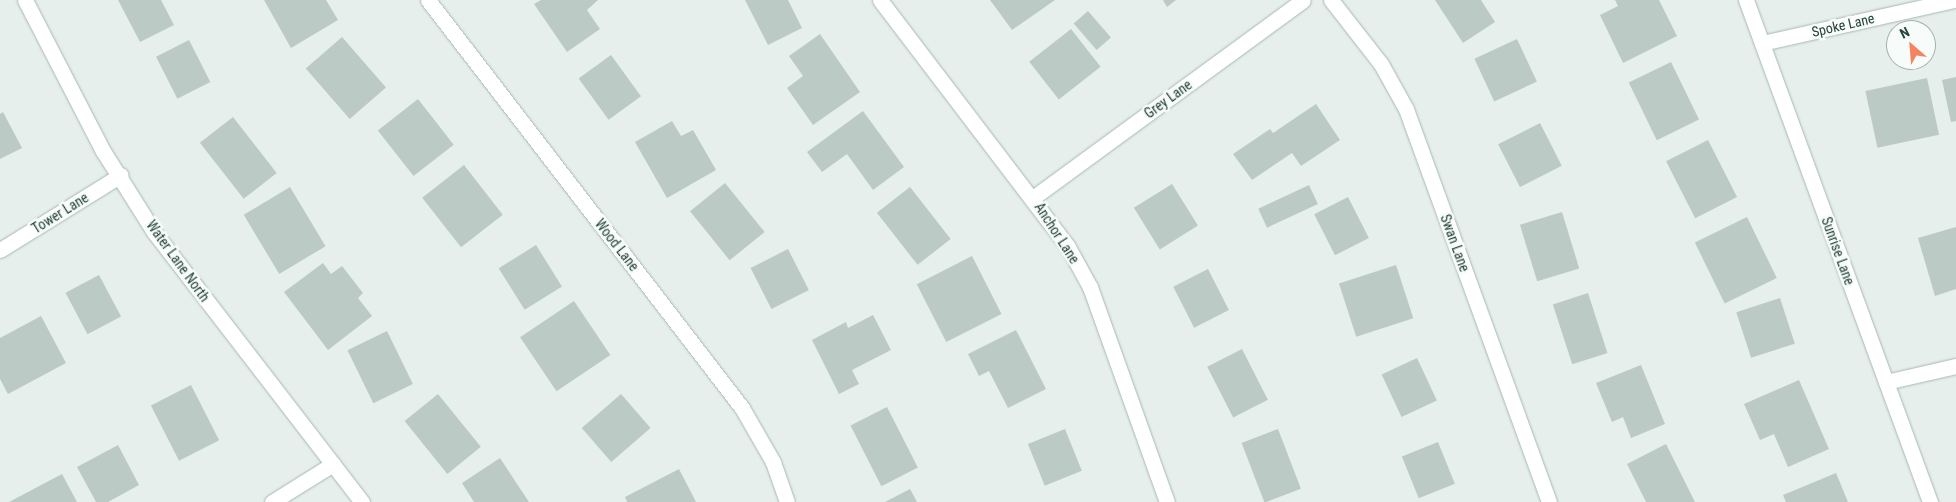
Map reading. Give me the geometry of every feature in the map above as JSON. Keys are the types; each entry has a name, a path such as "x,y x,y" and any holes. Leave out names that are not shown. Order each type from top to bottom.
{"street":[{"name":"Water Lane North","path":"24,0 103,151 121,175 154,232 362,502"},
{"name":"Wood Lane","path":"428,0 742,408 773,462 787,502"},
{"name":"Anchor Lane","path":"880,0 1034,197 1068,247 1090,287 1167,502"},
{"name":"Grey Lane","path":"1034,197 1302,0"},
{"name":"Swan Lane","path":"1331,0 1381,64 1406,109 1549,502"},
{"name":"Sunrise Lane","path":"1746,0 1930,502"},
{"name":"Spoke Lane","path":"1762,43 1954,0"},
{"name":"Tower Lane","path":"0,250 121,175"},
{"path":"1886,382 1956,366"},
{"path":"272,502 333,464"}],"building":[{"path":"118,0 161,0 174,25 140,42"},
{"path":"264,0 326,0 338,20 291,48"},
{"path":"541,0 598,0 587,10 600,29 567,52 534,4"},
{"path":"745,0 788,0 802,28 768,45"},
{"path":"990,0 1055,0 1012,30"},
{"path":"1163,0 1176,0 1167,7"},
{"path":"1435,0 1481,0 1495,22 1463,43"},
{"path":"1615,0 1659,0 1677,36 1623,63 1600,15 1618,6"},
{"path":"1088,11 1111,37 1097,50 1074,23"},
{"path":"1071,29 1101,67 1059,99 1029,62"},
{"path":"820,34 860,92 813,125 787,88 803,76 789,56"},
{"path":"342,37 386,88 350,119 306,68"},
{"path":"1517,39 1537,82 1494,101 1474,59"},
{"path":"189,40 210,82 177,99 156,57"},
{"path":"611,55 641,96 609,120 579,79"},
{"path":"1671,62 1699,120 1657,140 1629,83"},
{"path":"1956,77 1956,121 1951,122 1942,80"},
{"path":"1927,78 1939,135 1877,148 1865,91"},
{"path":"418,99 454,145 414,176 378,130"},
{"path":"1316,104 1340,140 1301,166 1292,153 1252,180 1233,154 1270,129 1273,133"},
{"path":"863,111 904,167 873,190 847,154 822,172 807,152"},
{"path":"3,112 22,148 0,159 0,114"},
{"path":"233,117 277,173 244,199 200,143"},
{"path":"672,121 681,136 693,130 716,170 667,198 635,142"},
{"path":"1540,123 1562,166 1520,187 1498,144"},
{"path":"1708,140 1737,197 1695,218 1666,161"},
{"path":"464,165 503,215 461,247 422,198"},
{"path":"725,183 765,232 730,260 690,211"},
{"path":"1172,184 1198,226 1160,249 1134,208"},
{"path":"1309,185 1318,204 1267,228 1258,209"},
{"path":"290,187 326,246 279,274 244,215"},
{"path":"910,187 951,239 918,265 877,213"},
{"path":"1348,197 1369,238 1335,255 1314,214"},
{"path":"1562,212 1579,268 1537,281 1520,225"},
{"path":"1747,217 1777,278 1725,304 1695,242"},
{"path":"1956,227 1956,289 1935,296 1918,238"},
{"path":"536,245 562,287 525,310 499,268"},
{"path":"788,249 809,290 771,309 751,268"},
{"path":"972,256 1002,314 946,342 917,284"},
{"path":"323,263 331,274 342,266 363,293 358,298 372,316 328,350 284,292"},
{"path":"1396,265 1413,318 1356,337 1339,284"},
{"path":"1208,269 1229,310 1194,328 1173,287"},
{"path":"99,275 121,316 88,334 65,293"},
{"path":"1588,293 1607,353 1572,364 1553,304"},
{"path":"1780,298 1795,344 1751,358 1736,312"},
{"path":"574,301 610,355 556,391 520,337"},
{"path":"873,315 891,350 852,370 859,384 839,394 812,340 846,322 848,328"},
{"path":"41,316 66,363 8,394 0,379 0,338"},
{"path":"1016,330 1046,389 1008,408 989,371 979,376 968,354"},
{"path":"387,331 413,384 373,403 347,350"},
{"path":"1242,349 1268,400 1233,417 1207,367"},
{"path":"1417,358 1437,401 1402,417 1382,374"},
{"path":"1641,365 1665,424 1631,438 1623,417 1612,422 1596,383"},
{"path":"1799,380 1829,449 1788,467 1774,434 1760,440 1744,404"},
{"path":"191,385 219,440 179,461 151,405"},
{"path":"438,394 481,447 447,474 405,421"},
{"path":"621,394 651,428 611,462 582,428"},
{"path":"887,407 918,468 881,486 850,426"},
{"path":"1065,429 1082,471 1045,486 1028,444"},
{"path":"1278,429 1301,489 1264,502 1242,443"},
{"path":"1438,442 1455,484 1419,498 1402,457"},
{"path":"1666,444 1695,502 1646,502 1627,464"},
{"path":"118,445 139,485 108,502 96,502 77,467"},
{"path":"500,458 529,502 474,502 462,483"},
{"path":"679,469 696,502 627,502 625,497"},
{"path":"1836,473 1848,502 1786,502 1783,495"},
{"path":"62,474 77,502 9,502"},
{"path":"910,489 917,502 885,502"}]}
